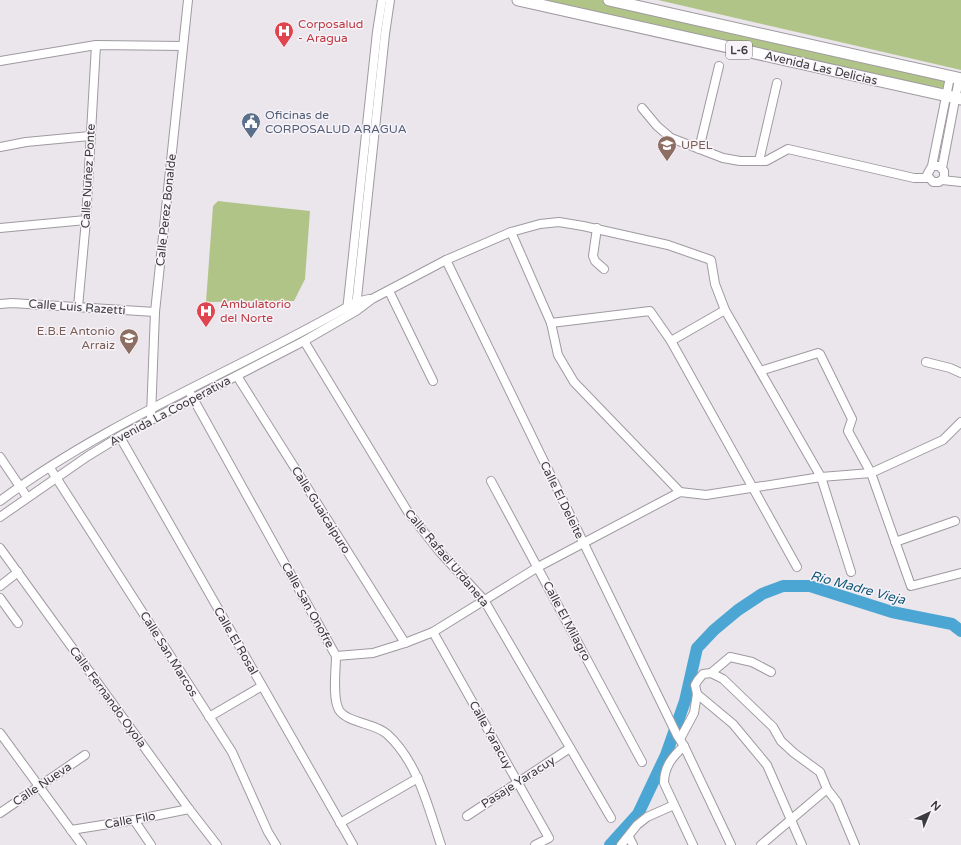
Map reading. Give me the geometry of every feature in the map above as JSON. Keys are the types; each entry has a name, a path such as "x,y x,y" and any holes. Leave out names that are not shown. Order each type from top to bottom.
{"main road":[{"name":"Avenida Las Delicias","path":"518,0 954,98"},
{"name":"Avenida Las Delicias","path":"609,0 957,78"}],"street":[{"name":"Calle Perez Bonalde","path":"151,421 150,411 155,312 188,0"},
{"path":"346,316 376,40 382,0"},
{"path":"356,311 385,34 390,0"},
{"path":"0,61 96,45 183,46"},
{"name":"Calle Nuñez Ponte","path":"78,307 86,220 96,45"},
{"path":"700,149 719,66"},
{"path":"942,180 945,174 942,168 957,78"},
{"path":"759,161 777,84"},
{"path":"928,178 928,171 932,166 954,98"},
{"path":"642,108 666,135 723,158 740,161 766,161 788,149 914,178 928,178 936,183 942,180 961,182"},
{"path":"0,147 26,142 90,136"},
{"path":"932,166 942,168"},
{"path":"0,228 86,220"},
{"name":"Avenida La Cooperativa","path":"0,502 50,468 120,427 356,302 372,298 389,291 446,260 511,232 540,224 559,222 597,228 668,245 710,260 715,284 725,310"},
{"path":"597,228 593,256 595,261 604,269"},
{"path":"511,232 551,323 558,354 574,382 680,492"},
{"name":"Calle El Deleite","path":"446,260 582,543 681,740 730,845"},
{"path":"389,291 433,381"},
{"name":"Avenida La Cooperativa","path":"0,517 57,477 120,437 304,341 356,311 372,298"},
{"name":"Calle Luis Razetti","path":"0,304 12,303 155,312"},
{"path":"671,341 725,310 821,477 851,572"},
{"path":"551,323 650,311 671,341 755,489 797,567"},
{"name":"Calle Rafael Urdaneta","path":"304,341 408,512 439,551 484,600 611,818"},
{"path":"760,371 818,353 820,354 852,419 848,431 871,473 911,586 961,572"},
{"path":"926,362 950,368 961,373"},
{"name":"Calle Guaicaipuro","path":"237,376 405,643"},
{"name":"Calle San Onofre","path":"189,391 336,656 336,701 339,711 348,717 387,733 404,755 418,778 441,845"},
{"path":"336,656 373,653 433,632 538,567 680,492 706,495 755,489 821,477 871,473 943,440 961,422"},
{"name":"Calle El Rosal","path":"120,437 353,845"},
{"path":"0,457 27,497"},
{"name":"Calle San Marcos","path":"50,468 232,752 268,832 276,845"},
{"name":"Calle El Milagro","path":"491,481 642,762"},
{"path":"896,542 955,521"},
{"name":"Calle Fernando Oyola","path":"0,548 189,809 217,845"},
{"path":"0,586 18,572"},
{"path":"0,598 18,623"},
{"name":"Calle Yaracuy","path":"433,632 549,838 535,845"},
{"path":"693,845 664,783 664,773 674,756 694,713 697,694 695,685 703,674 711,673 730,657 752,662 771,672"},
{"path":"711,673 723,679 773,727 782,741 790,749 820,772 827,789 837,802 856,845"},
{"path":"209,717 262,686"},
{"path":"697,694 732,724 767,766 802,845"},
{"path":"0,733 82,845"},
{"name":"Pasaje Yaracuy","path":"467,816 570,748"},
{"name":"Calle Nueva","path":"0,812 85,755"},
{"path":"340,823 418,778"},
{"path":"761,845 827,789"},
{"path":"621,845 629,837 637,825 647,817 674,805"},
{"name":"Calle Filo","path":"71,830 189,809"},
{"path":"134,820 151,845"},
{"path":"629,837 633,845"}],"green space":[{"path":"518,0 609,0 961,79 961,99"},
{"path":"658,0 961,0 961,70"},
{"path":"218,201 310,211 305,279 294,301 206,302 213,206"}],"waterway":[{"name":"Río Madre Vieja","path":"610,845 638,814 666,755 685,701 697,648 714,630 738,610 762,594 783,586 810,586 892,612 952,624 961,631"}],"place":[{"name":"Corposalud - Aragua","path":"284,48"},
{"name":"Oficinas de CORPOSALUD ARAGUA","path":"251,139"},
{"name":"UPEL","path":"667,162"},
{"name":"Ambulatorio del Norte","path":"206,328"},
{"name":"E.B.E Antonio Arraiz","path":"129,355"}]}
